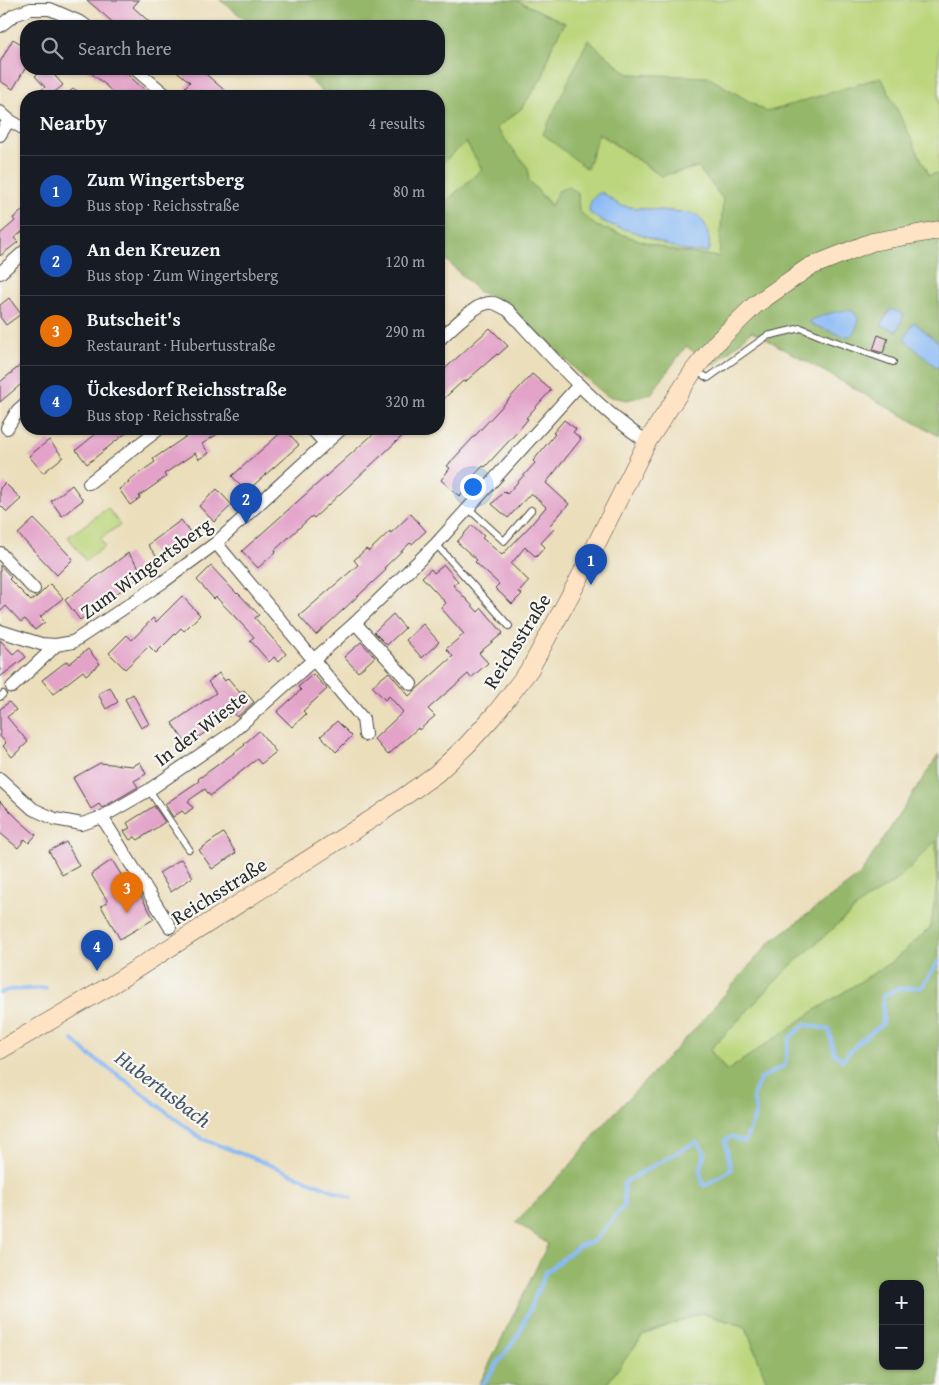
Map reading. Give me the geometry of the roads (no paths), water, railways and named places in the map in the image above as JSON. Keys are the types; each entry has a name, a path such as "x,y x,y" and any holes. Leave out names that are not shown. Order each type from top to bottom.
{"main road":[{"name":"Reichsstraße","path":"0,1050 108,987 378,815 436,774 467,745 496,713 530,669 575,586 648,442 694,370 716,343 755,305 809,267 872,242 939,230"}],"street":[{"path":"0,26 14,15 31,9 50,9 75,20"},
{"path":"143,75 161,90"},
{"path":"0,135 5,116 20,126"},
{"path":"0,273 20,255"},
{"path":"445,335 477,307 486,303 494,303 508,310 579,385 630,430 648,442"},
{"name":"In der Wieste","path":"0,779 33,809 55,818 82,824 102,817 149,790 230,736 355,622 436,544 579,385"},
{"path":"7,428 20,408"},
{"path":"89,483 151,435"},
{"path":"318,435 325,443"},
{"name":"Zum Wingertsberg","path":"5,693 56,645 73,642 163,582 216,543 334,435"},
{"path":"216,543 363,719 365,734"},
{"path":"0,554 34,589"},
{"path":"355,622 411,684"},
{"path":"0,631 41,644 56,645"},
{"path":"102,817 170,927"}],"lane":[{"path":"694,370 708,378 767,336 801,328 893,362"},
{"path":"468,508 504,541 531,510"},
{"path":"436,544 509,626"},
{"path":"149,790 189,849"}],"water":[{"path":"599,193 603,193 619,205 696,215 703,222 707,230 709,240 708,252 676,248 601,220 589,212 591,201"},
{"path":"891,309 903,314 897,331 881,325"},
{"path":"849,310 854,312 859,320 853,333 846,337 811,324 810,321 839,311"},
{"path":"914,322 939,343 939,367 937,368 904,339"}],"waterway":[{"path":"482,1385 519,1334 546,1272 579,1246 594,1241 624,1206 624,1183 696,1142 705,1152 700,1172 704,1186 731,1170 725,1140 732,1137 745,1142 756,1113 753,1096 760,1079 785,1065 789,1039 805,1024 829,1030 834,1053 842,1060 860,1041 883,1024 883,996 896,989 922,987 939,961"},
{"name":"Hubertusbach","path":"0,993 8,990 46,988"},
{"name":"Hubertusbach","path":"73,1040 88,1054 202,1139 351,1198"}],"place":[{"name":"An den Kreuzen","path":"246,524"},
{"name":"Zum Wingertsberg","path":"591,585"},
{"name":"Butscheit's","path":"127,913"},
{"name":"Ückesdorf Reichsstraße","path":"97,971"}]}
